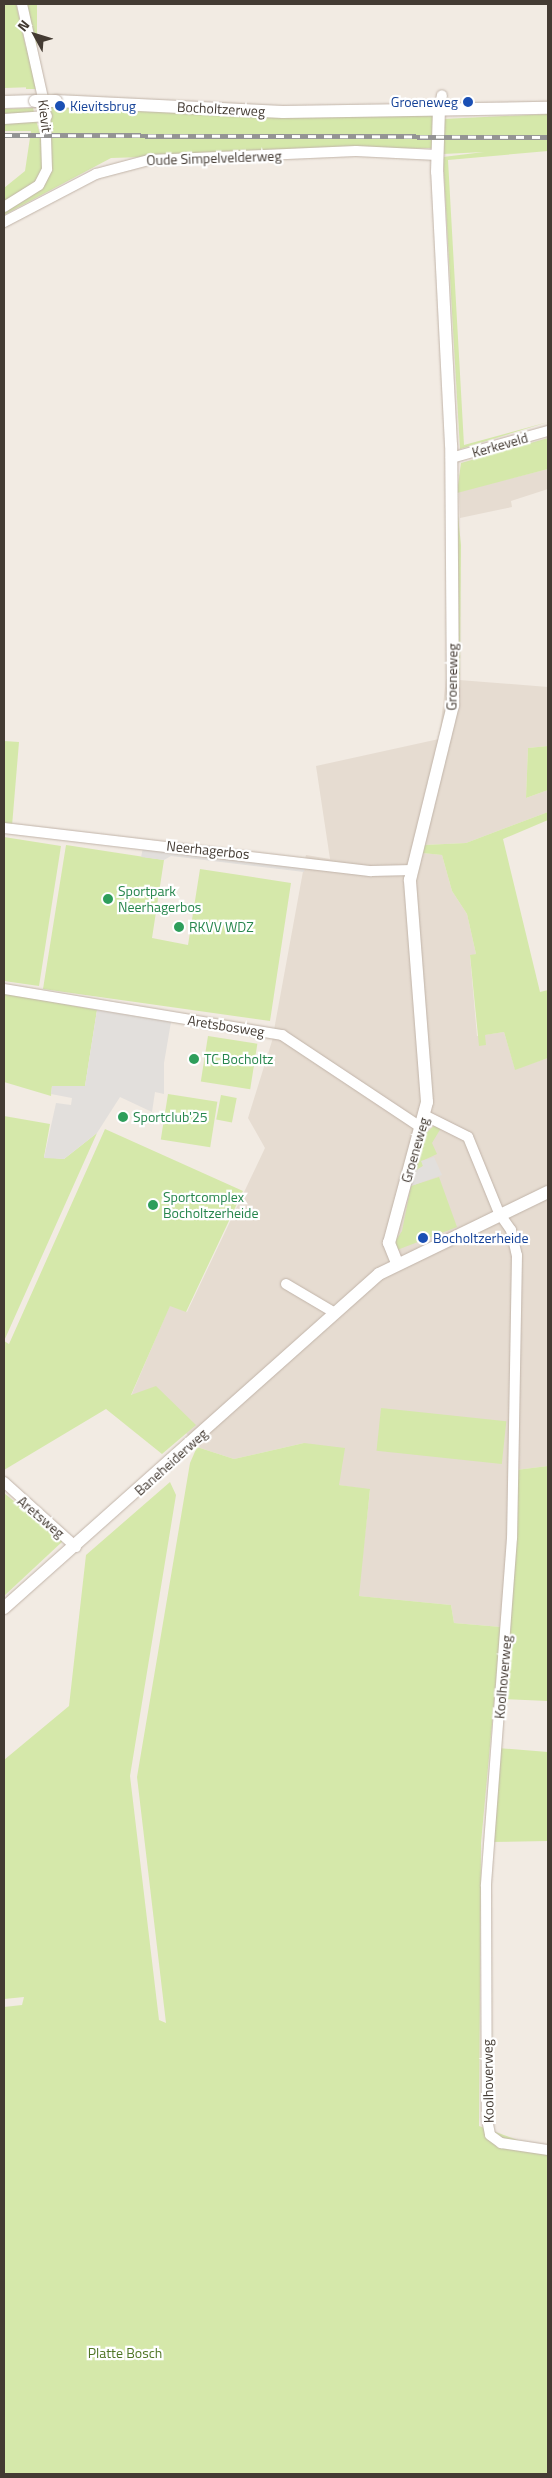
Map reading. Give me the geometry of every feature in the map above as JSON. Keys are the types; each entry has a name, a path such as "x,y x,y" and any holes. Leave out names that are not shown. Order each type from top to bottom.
{"street":[{"name":"Kievit","path":"4,208 44,180 47,116 22,4"},
{"path":"438,109 442,96"},
{"name":"Bocholtzerweg","path":"4,102 56,101 283,112 548,108"},
{"name":"Groeneweg","path":"397,1263 389,1243 424,1122 410,903 412,870 453,705 451,458 437,155 438,109"},
{"path":"4,119 47,116"},
{"name":"Oude Simpelvelderweg","path":"4,222 100,172 149,160 356,151 437,155"},
{"name":"Kerkeveld","path":"451,458 548,431"},
{"name":"Neerhagerbos","path":"4,828 371,871 412,870"},
{"name":"Aretsbosweg","path":"4,989 282,1035 424,1122 468,1137 503,1218"},
{"name":"Baneheiderweg","path":"4,1608 76,1547 336,1312 397,1263 503,1218 548,1192"},
{"name":"Koolhoverweg","path":"503,1218 518,1255 518,1334 508,1603 486,1886 487,2119 492,2138 513,2147 548,2150"},
{"path":"286,1284 336,1312"},
{"name":"Aretsweg","path":"5,1484 76,1547"}],"shaded area":[{"path":"548,469 548,489 511,501 512,507 460,518 459,491"},
{"path":"446,679 548,687 548,746 528,748 526,798 548,790 548,812 466,843 424,845 423,853 442,855 452,891 467,914 476,954 470,956 477,1036 504,1032 515,1069 548,1058 548,1466 516,1470 501,1627 454,1623 451,1605 358,1596 370,1490 339,1485 304,1443 234,1459 197,1447 186,1433 195,1425 131,1396 170,1305 187,1312 265,1148 248,1118 272,1041 306,855 330,859 316,766 439,739"},
{"path":"143,848 305,863 304,872 171,856 164,860 141,857"},
{"path":"97,1010 171,1022 164,1063 164,1094 155,1092 152,1112 120,1097 97,1133 64,1159 44,1158 56,1103 71,1105 72,1098 51,1094 52,1086 85,1086"},
{"path":"434,1157 442,1175 411,1186 415,1171 423,1166 421,1161"}],"green space":[{"path":"4,4 16,4 35,87 4,88"},
{"path":"26,4 37,4 37,89 26,89"},
{"path":"50,107 433,114 432,148 111,158 4,215 4,188 25,171 31,131 4,131 4,109 33,108 39,131 51,131"},
{"path":"548,114 548,151 448,160 464,445 548,422 460,449 443,157 484,152 443,154 443,119"},
{"path":"548,438 548,469 457,493 461,463"},
{"path":"458,516 461,545 460,680 459,680"},
{"path":"4,741 19,742 12,826 4,825"},
{"path":"548,746 548,790 526,798 528,748"},
{"path":"548,812 548,820 503,839 540,992 548,990 548,1058 515,1070 504,1032 485,1035 486,1045 479,1046 470,955 476,954 467,914 452,891 442,855 422,853 424,845 466,843"},
{"path":"4,837 61,846 39,986 4,981"},
{"path":"66,845 164,860 152,938 188,945 200,869 291,883 270,1021 43,989"},
{"path":"4,993 97,1010 85,1086 52,1086 51,1096 4,1082"},
{"path":"208,1036 257,1044 250,1089 201,1081"},
{"path":"168,1094 217,1102 210,1147 161,1139"},
{"path":"221,1095 237,1098 232,1123 216,1120"},
{"path":"4,1116 50,1124 44,1157 64,1159 97,1133 4,1341"},
{"path":"434,1126 441,1128 432,1143 437,1154 422,1161 423,1166 415,1171 426,1133"},
{"path":"105,1129 243,1191 186,1312 170,1306 131,1395 156,1386 196,1425 162,1454 106,1409 4,1470 4,1341 9,1344"},
{"path":"439,1177 457,1227 397,1250 393,1245 402,1231 411,1186"},
{"path":"381,1408 506,1421 502,1464 377,1451"},
{"name":"Platte Bosch","path":"304,1443 345,1448 339,1485 370,1489 359,1596 451,1605 454,1623 501,1627 481,1843 479,2126 548,2151 548,2474 4,2474 4,2007 22,2005 24,1997 4,1999 4,1760 69,1706 86,1555 170,1482 176,1495 130,1776 159,2020 166,2023 137,1777 190,1463 197,1447 234,1459"},
{"path":"548,1466 548,1701 503,1699 516,1470"},
{"path":"4,1493 63,1541 4,1596"},
{"path":"497,1748 548,1752 548,1841 490,1842"}],"railway":[{"path":"4,135 548,137"}],"place":[{"name":"Groeneweg","path":"468,102"},
{"name":"Kievitsbrug","path":"60,106"},
{"name":"Sportpark Neerhagerbos","path":"108,899"},
{"name":"RKVV WDZ","path":"179,927"},
{"name":"TC Bocholtz","path":"194,1059"},
{"name":"Sportclub'25","path":"123,1117"},
{"name":"Sportcomplex Bocholtzerheide","path":"153,1205"},
{"name":"Bocholtzerheide","path":"423,1238"}]}
